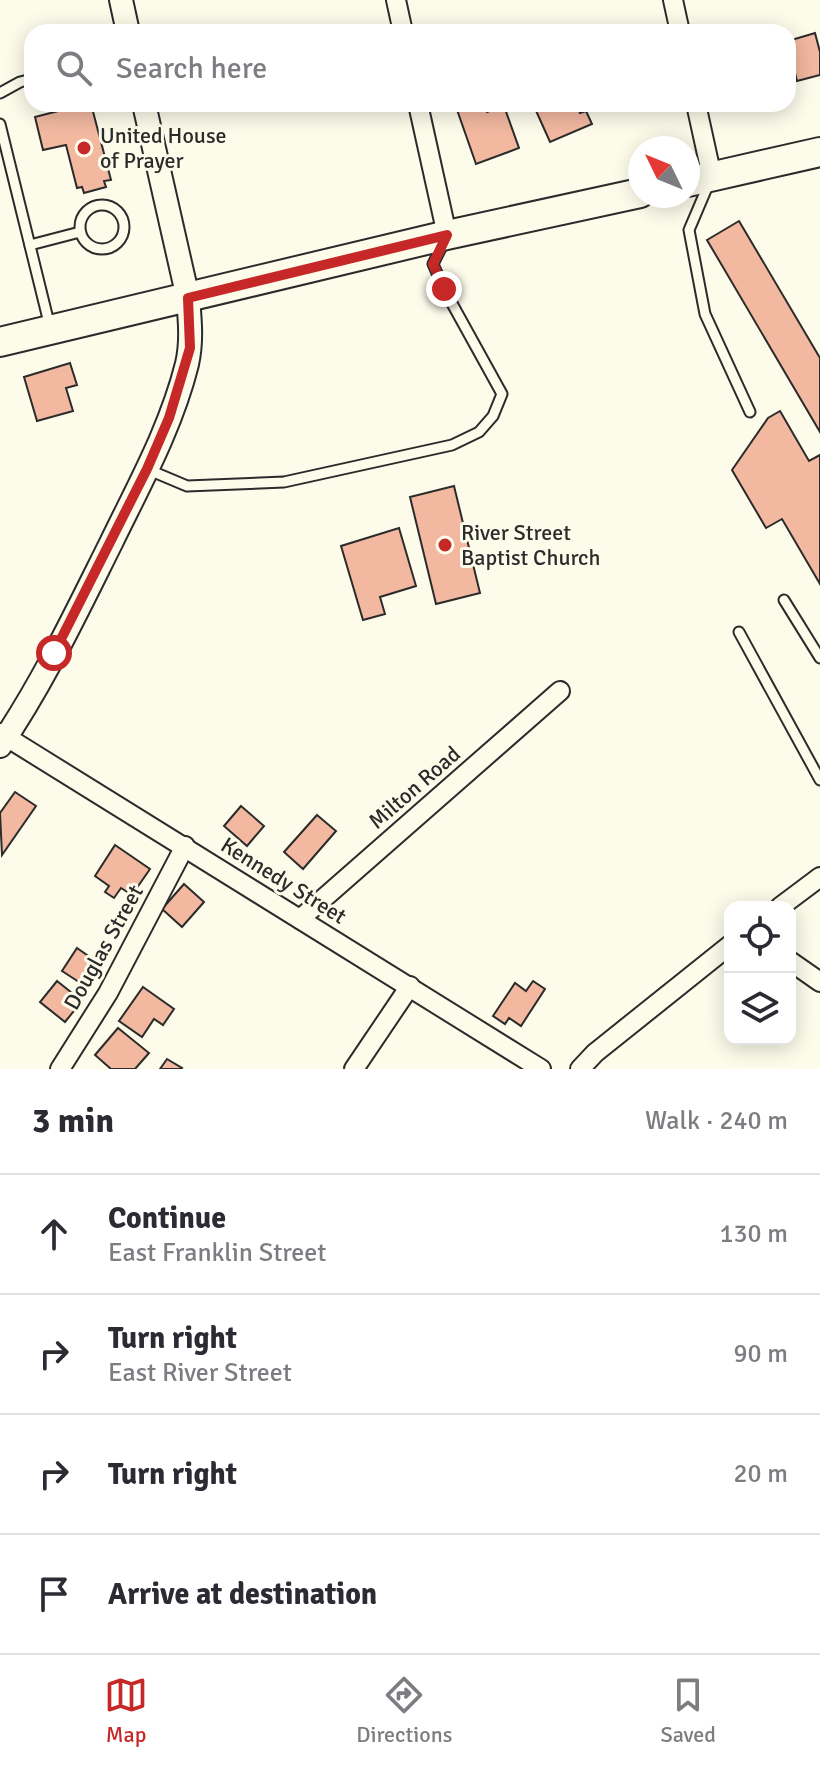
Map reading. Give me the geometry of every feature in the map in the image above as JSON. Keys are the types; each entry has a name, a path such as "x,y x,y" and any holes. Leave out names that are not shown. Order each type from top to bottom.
{"main road":[{"path":"700,179 820,152"},
{"path":"0,342 447,235 628,196"}],"street":[{"path":"121,0 126,24"},
{"path":"396,0 401,24"},
{"path":"673,0 678,24"},
{"path":"2,738 54,653 147,469 186,367 191,327 188,298 146,112"},
{"path":"420,112 447,235"},
{"path":"696,112 698,136"},
{"name":"Milton Road","path":"300,919 560,691"},
{"name":"Kennedy Street","path":"2,738 185,846 541,1069"},
{"name":"Douglas Street","path":"60,1069 108,993 185,846"},
{"path":"788,901 820,877"},
{"path":"580,1069 595,1053 724,950"},
{"path":"796,965 820,982"},
{"path":"354,1069 410,986"}],"lane":[{"path":"0,93 24,81"},
{"path":"0,124 50,331"},
{"path":"101,205 116,211 124,224 120,239 108,248 94,248 80,232 82,217 101,205"},
{"path":"694,208 689,230 705,314 750,412"},
{"path":"30,245 80,232"},
{"path":"147,469 187,486 284,482 452,445 479,432 493,416 502,394 433,264 447,235"},
{"path":"784,600 820,658"},
{"path":"739,632 820,780"}],"building":[{"path":"815,33 820,52 820,75 797,81 796,39"},
{"name":"United House of Prayer","path":"54,112 93,112 111,180 104,181 106,187 84,193 82,187 77,188 66,145 43,150 35,117"},
{"path":"458,112 506,112 519,148 476,164"},
{"path":"537,112 586,112 592,124 550,142"},
{"path":"739,221 820,358 820,432 707,240"},
{"path":"70,363 77,385 66,388 73,411 37,421 24,377"},
{"path":"780,411 809,461 820,455 820,584 782,519 766,528 732,470 768,418"},
{"name":"River Street Baptist Church","path":"454,486 480,593 436,604 410,497"},
{"path":"399,528 416,586 380,597 385,614 363,620 341,546"},
{"path":"15,792 36,806 2,855 0,813"},
{"path":"241,806 264,826 247,846 224,826"},
{"path":"317,815 336,831 303,869 284,852"},
{"path":"115,845 150,869 132,895 121,888 114,898 105,892 109,886 95,876"},
{"path":"184,884 204,902 182,927 162,909"},
{"path":"77,948 97,962 82,984 62,971"},
{"path":"57,981 82,1001 65,1022 40,1002"},
{"path":"533,981 545,989 521,1026 509,1018 505,1024 493,1016 515,983 526,991"},
{"path":"143,987 174,1009 163,1025 154,1019 142,1037 119,1021"},
{"path":"118,1028 149,1053 135,1069 111,1069 95,1055"},
{"path":"167,1059 182,1068 160,1069"}],"place":[{"name":"United House of Prayer","path":"84,148"},
{"name":"River Street Baptist Church","path":"445,545"}],"route":[{"path":"54,653 147,469 169,418 190,348 188,298 447,235 433,264 444,289"}]}
